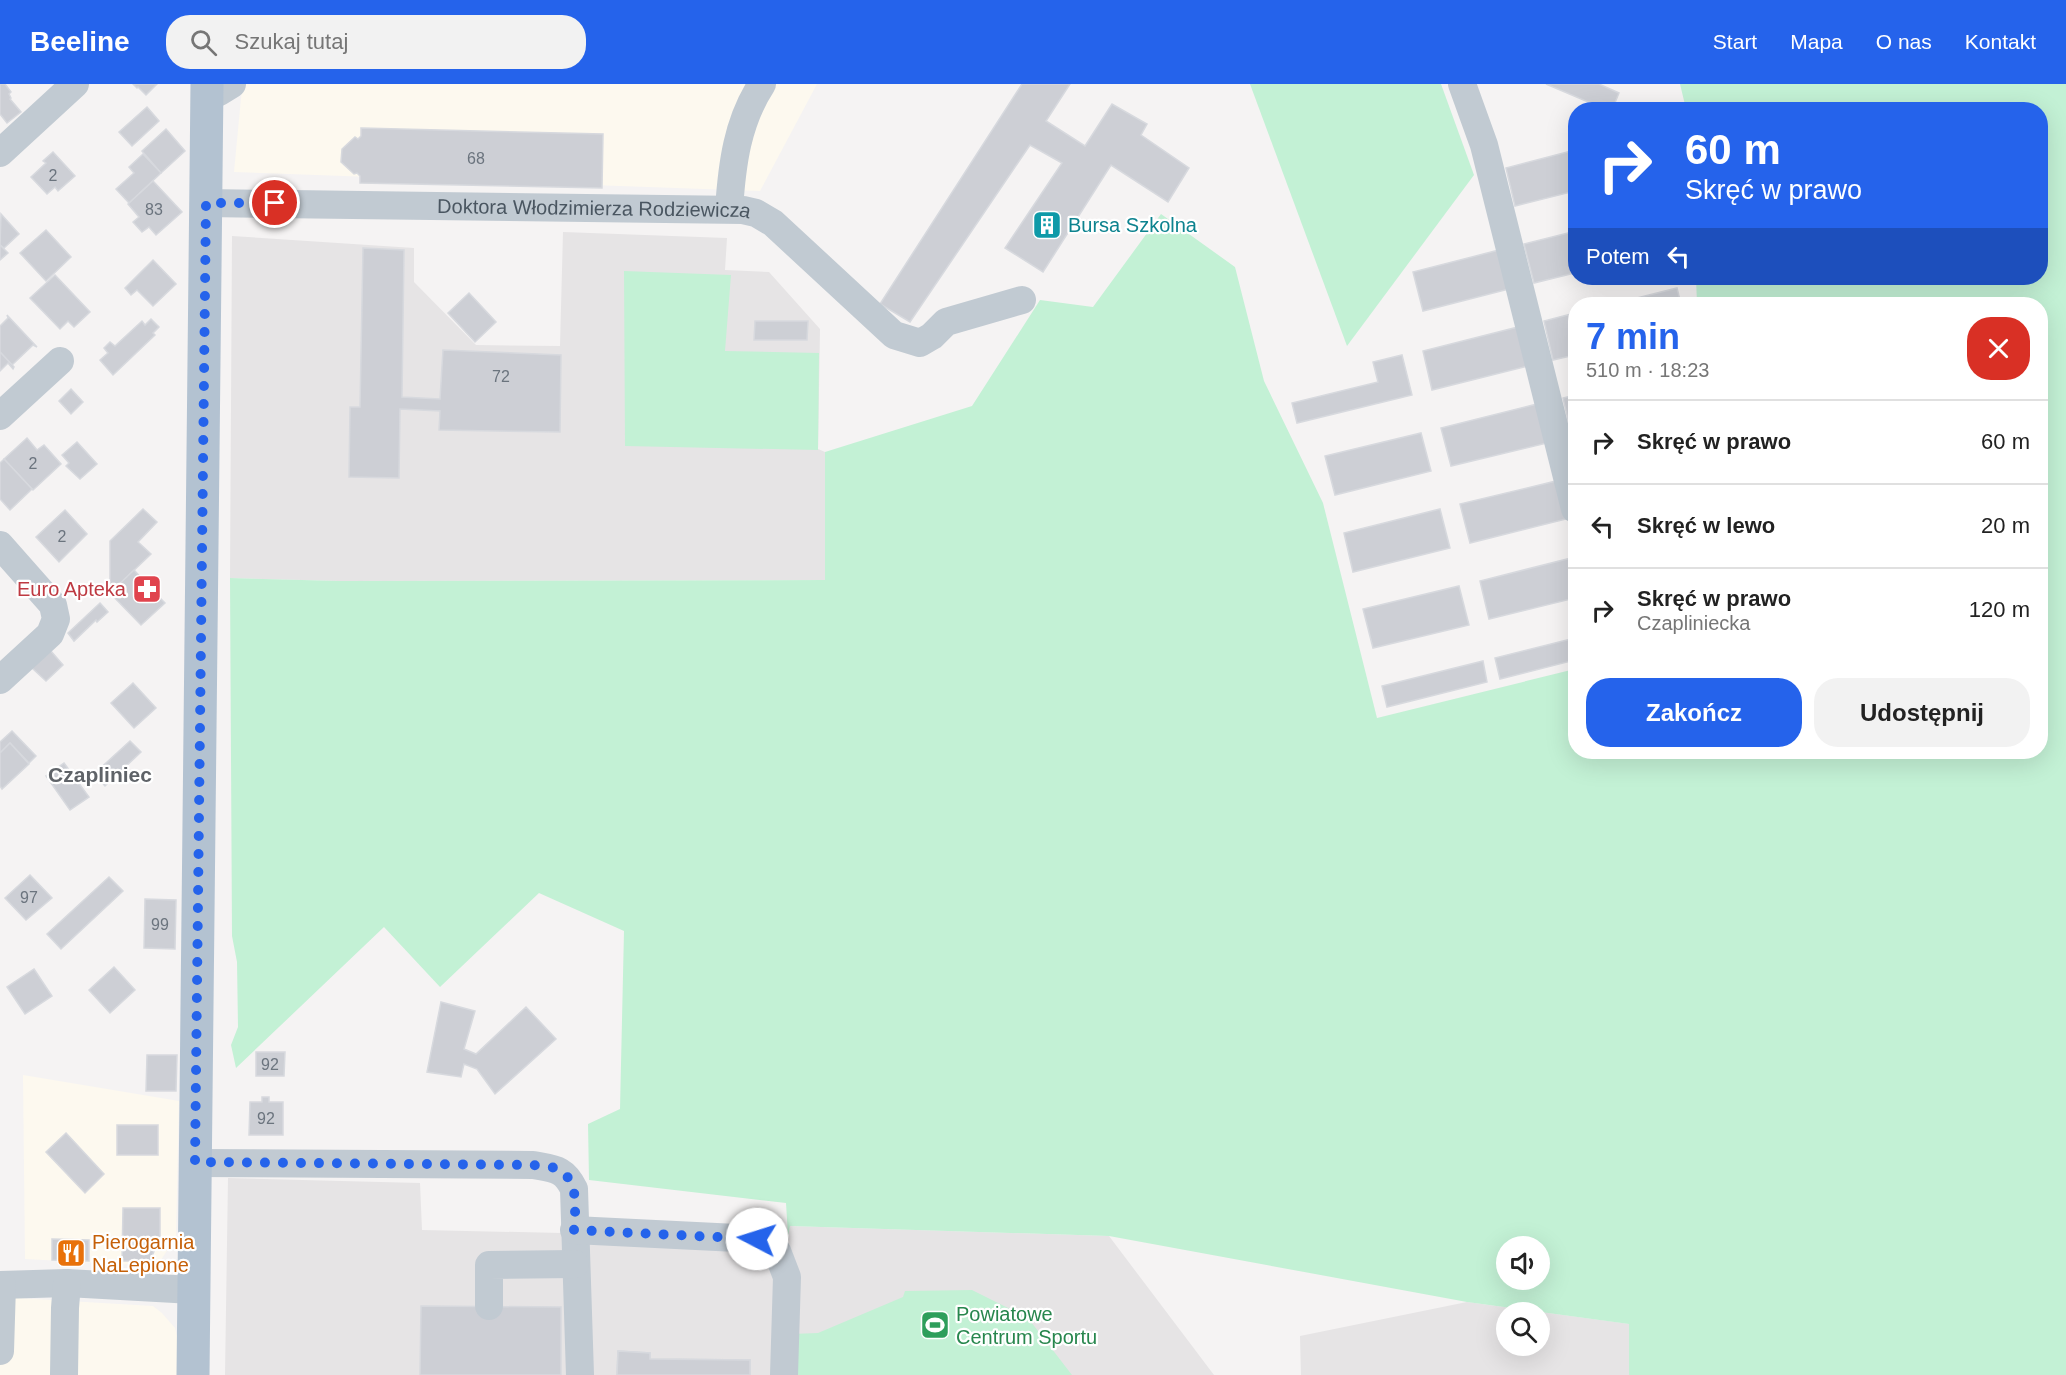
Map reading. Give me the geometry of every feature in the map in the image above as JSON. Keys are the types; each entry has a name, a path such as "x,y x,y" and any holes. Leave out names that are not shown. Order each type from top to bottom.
{"main road":[{"path":"193,1375 206,203 215,87"}],"street":[{"path":"0,153 75,84"},
{"path":"729,209 732,162 736,146 746,116 762,84"},
{"path":"1462,84 1484,145 1568,481"},
{"name":"Doktora Włodzimierza Rodziewicza","path":"206,203 729,209 756,213 773,223 894,335 920,343 932,336 946,322 1022,300"},
{"path":"0,416 60,362"},
{"path":"0,545 53,604 56,619 50,634 0,680"},
{"path":"195,1162 533,1165 557,1169 569,1179 574,1190 580,1375"},
{"path":"574,1230 757,1239 777,1251 788,1277 784,1375"},
{"path":"489,1306 489,1265 575,1264"},
{"path":"0,1351 1,1285 67,1283 193,1290"},
{"path":"64,1375 67,1283"}],"shaded area":[{"path":"246,84 817,84 760,191 234,172 242,88"},
{"path":"563,232 727,238 725,270 769,272 820,329 818,449 825,452 825,580 340,581 230,578 232,236 414,248 414,282 476,345 560,346"},
{"path":"23,1075 179,1101 176,1237 157,1266 25,1259"},
{"path":"228,1178 420,1183 422,1230 562,1233 771,1232 787,1235 789,1226 1109,1236 1214,1375 225,1375"},
{"path":"0,1297 153,1306 175,1328 178,1340 178,1375 0,1375"},
{"path":"1467,1302 1496,1306 1496,1356 1550,1356 1550,1313 1630,1324 1629,1375 1301,1375 1300,1336"}],"green space":[{"path":"1250,84 1441,84 1474,175 1347,346"},
{"path":"1680,84 2066,84 2066,1375 1629,1375 1629,1324 1550,1313 1550,1302 1496,1302 1496,1306 1467,1302 1109,1236 790,1226 788,1235 786,1203 589,1180 588,1124 620,1109 624,931 539,893 440,987 384,927 236,1068 231,1045 238,1027 237,962 232,936 230,578 340,581 825,580 825,452 972,406 1040,300 1093,307 1161,214 1235,267 1264,381 1323,503 1377,718 1568,671 1568,759 2048,759 2048,297 1697,297 1696,285 2048,285 2048,102 1684,102"},
{"path":"624,271 731,275 725,351 819,353 818,450 625,446"},
{"name":"Powiatowe Centrum Sportu","path":"972,1290 1028,1318 1072,1375 792,1375 792,1334 818,1333 903,1297 905,1291"}],"building":[{"path":"0,84 5,84 11,92 10,99 21,112 7,123 0,114"},
{"path":"133,84 157,84 146,95"},
{"name":"Bursa Szkolna","path":"1022,84 1070,84 1046,121 1085,146 1112,104 1147,124 1141,135 1189,168 1168,202 1111,165 1043,272 1005,248 1062,163 1030,145 910,322 880,304"},
{"path":"1546,84 1599,84 1619,93 1615,102 1588,102"},
{"path":"147,107 159,121 132,146 119,132"},
{"path":"361,128 603,134 602,188 360,183 360,176 357,173 354,174 341,162 342,149 355,137 358,139 361,136"},
{"path":"166,129 185,151 161,173 142,151"},
{"path":"53,152 75,176 58,191 55,187 47,194 31,177 46,163 43,161"},
{"path":"1568,152 1568,193 1515,206 1506,168"},
{"path":"143,154 161,173 129,203 116,189 134,173 129,167"},
{"path":"153,181 182,212 156,235 149,227 142,232 133,222 139,217 128,204"},
{"path":"1,214 19,234 4,248 0,245"},
{"path":"46,230 71,257 46,281 20,253"},
{"path":"1568,233 1568,275 1534,283 1524,244"},
{"path":"0,245 8,253 0,260"},
{"path":"363,248 404,250 402,397 440,399 443,350 561,355 560,432 439,430 440,411 400,409 399,478 349,477 350,407 360,407"},
{"path":"1499,250 1509,289 1423,311 1413,272"},
{"path":"153,260 176,284 153,306 137,290 131,295 125,288"},
{"path":"55,275 90,312 74,327 68,321 60,329 30,298"},
{"path":"1677,288 1679,297 1641,297"},
{"path":"469,293 496,322 475,342 448,313"},
{"path":"7,315 37,347 33,345 12,365 0,352 0,326 8,318"},
{"path":"1568,315 1568,357 1553,360 1544,321"},
{"path":"151,319 159,327 153,333 155,335 113,375 100,360 108,353 104,348 110,342 115,346 142,321 145,325"},
{"path":"755,321 808,321 807,340 754,340"},
{"path":"1518,327 1528,366 1432,390 1423,351"},
{"path":"0,352 14,367 13,369 8,363 0,371"},
{"path":"1402,355 1412,395 1297,423 1292,403 1378,382 1373,362"},
{"path":"71,389 83,402 71,414 59,401"},
{"path":"1568,397 1568,420 1563,398"},
{"path":"1537,404 1547,443 1451,466 1441,428"},
{"path":"1421,433 1431,471 1335,495 1325,456"},
{"path":"27,438 37,450 44,445 61,464 33,490 4,459"},
{"path":"77,442 97,464 80,479 66,466 69,463 62,455"},
{"path":"4,459 32,489 10,510 0,499 0,463"},
{"path":"1556,481 1566,519 1470,543 1460,504"},
{"path":"143,509 157,522 138,542 151,554 110,593 110,541"},
{"path":"1440,509 1450,548 1353,572 1344,533"},
{"path":"65,510 87,534 59,562 36,537"},
{"path":"1568,559 1568,600 1489,619 1480,581"},
{"path":"134,570 146,583 150,578 158,582 158,587 152,590 165,603 141,625 110,593"},
{"path":"1459,586 1469,625 1373,648 1363,609"},
{"path":"100,603 108,612 74,641 68,633"},
{"path":"1568,640 1568,662 1500,679 1495,658"},
{"path":"50,650 63,665 46,681 32,668"},
{"path":"1483,661 1487,682 1387,707 1382,686"},
{"path":"133,683 156,708 134,728 111,703"},
{"path":"12,731 36,756 29,763 10,743 0,753 0,742"},
{"path":"130,741 141,752 105,786 94,774"},
{"path":"10,743 29,764 2,789 0,786 0,753"},
{"path":"64,763 89,797 70,810 46,776"},
{"path":"30,875 52,898 26,920 5,898"},
{"path":"109,877 123,891 61,949 47,934"},
{"path":"145,899 176,900 175,949 144,948"},
{"path":"114,967 135,990 110,1013 89,990"},
{"path":"34,969 52,996 25,1014 7,987"},
{"path":"441,1002 475,1011 464,1049 476,1054 526,1007 556,1039 495,1094 477,1069 464,1064 461,1077 427,1072"},
{"path":"256,1052 285,1052 284,1076 256,1076"},
{"path":"147,1055 177,1055 176,1091 146,1091"},
{"path":"262,1097 269,1097 269,1102 283,1102 283,1135 249,1135 250,1102 262,1102"},
{"path":"117,1125 158,1125 158,1155 117,1155"},
{"path":"66,1133 104,1174 85,1193 46,1152"},
{"path":"123,1208 160,1208 160,1237 150,1261 122,1261"},
{"path":"52,1239 89,1240 89,1261 52,1260"},
{"path":"421,1306 561,1307 561,1375 420,1375"},
{"path":"618,1351 650,1353 650,1359 750,1360 750,1375 617,1375"},
{"path":"618,1351 650,1353 650,1359 750,1360 750,1375 617,1375"}],"place":[{"name":"Bursa Szkolna","path":"1047,225"},
{"name":"Euro Apteka","path":"147,589"},
{"name":"Pierogarnia NaLepione","path":"71,1253"},
{"name":"Powiatowe Centrum Sportu","path":"935,1325"}],"district":[{"name":"Czapliniec","path":"100,774"}],"route":[{"path":"275,203 206,203 195,1162 533,1165 557,1169 569,1179 574,1190 574,1230 757,1239"}]}
